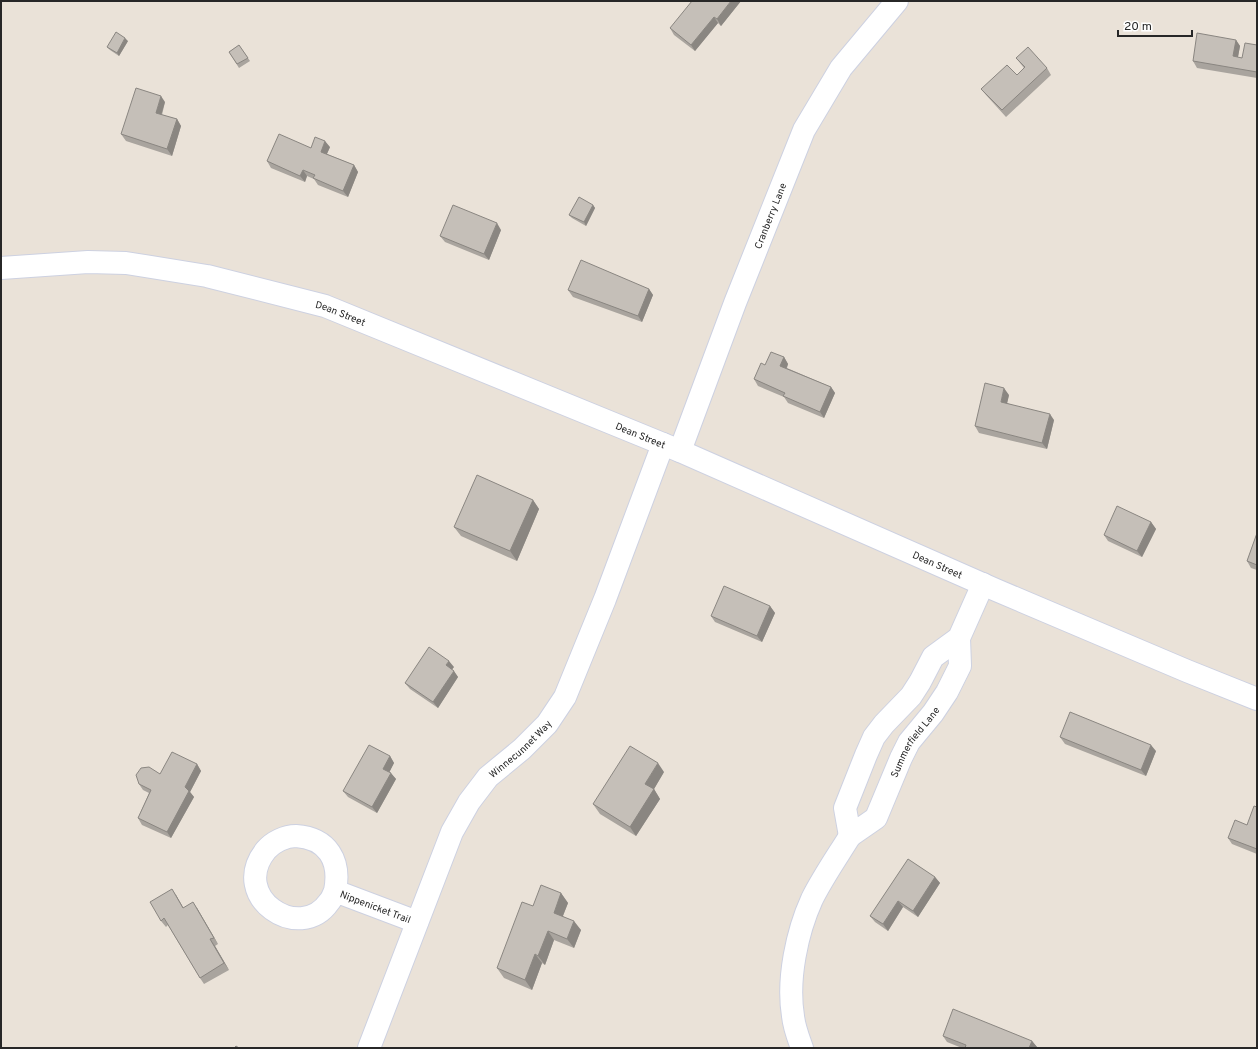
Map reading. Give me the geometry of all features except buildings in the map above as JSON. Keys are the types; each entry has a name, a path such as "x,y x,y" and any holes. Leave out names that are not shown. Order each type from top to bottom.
{"street":[{"name":"Cranberry Lane","path":"671,447 735,303 804,130 841,68 897,1"},
{"name":"Dean Street","path":"1,268 88,262 126,263 207,276 325,306 671,447 983,584 1187,671 1257,699"},
{"name":"Winnecunnet Way","path":"369,1048 452,832 469,802 488,777 522,749 547,724 564,697 671,447"},
{"name":"Summerfield Lane","path":"802,1048 796,1033 792,1015 793,967 799,935 813,898 850,836 876,818 907,745 947,692 960,666 959,638 983,584"},
{"name":"Summerfield Lane","path":"850,836 845,808 874,737 884,724 911,696 933,657 959,638"},
{"name":"Nippenicket Trail","path":"336,891 417,922"}]}
